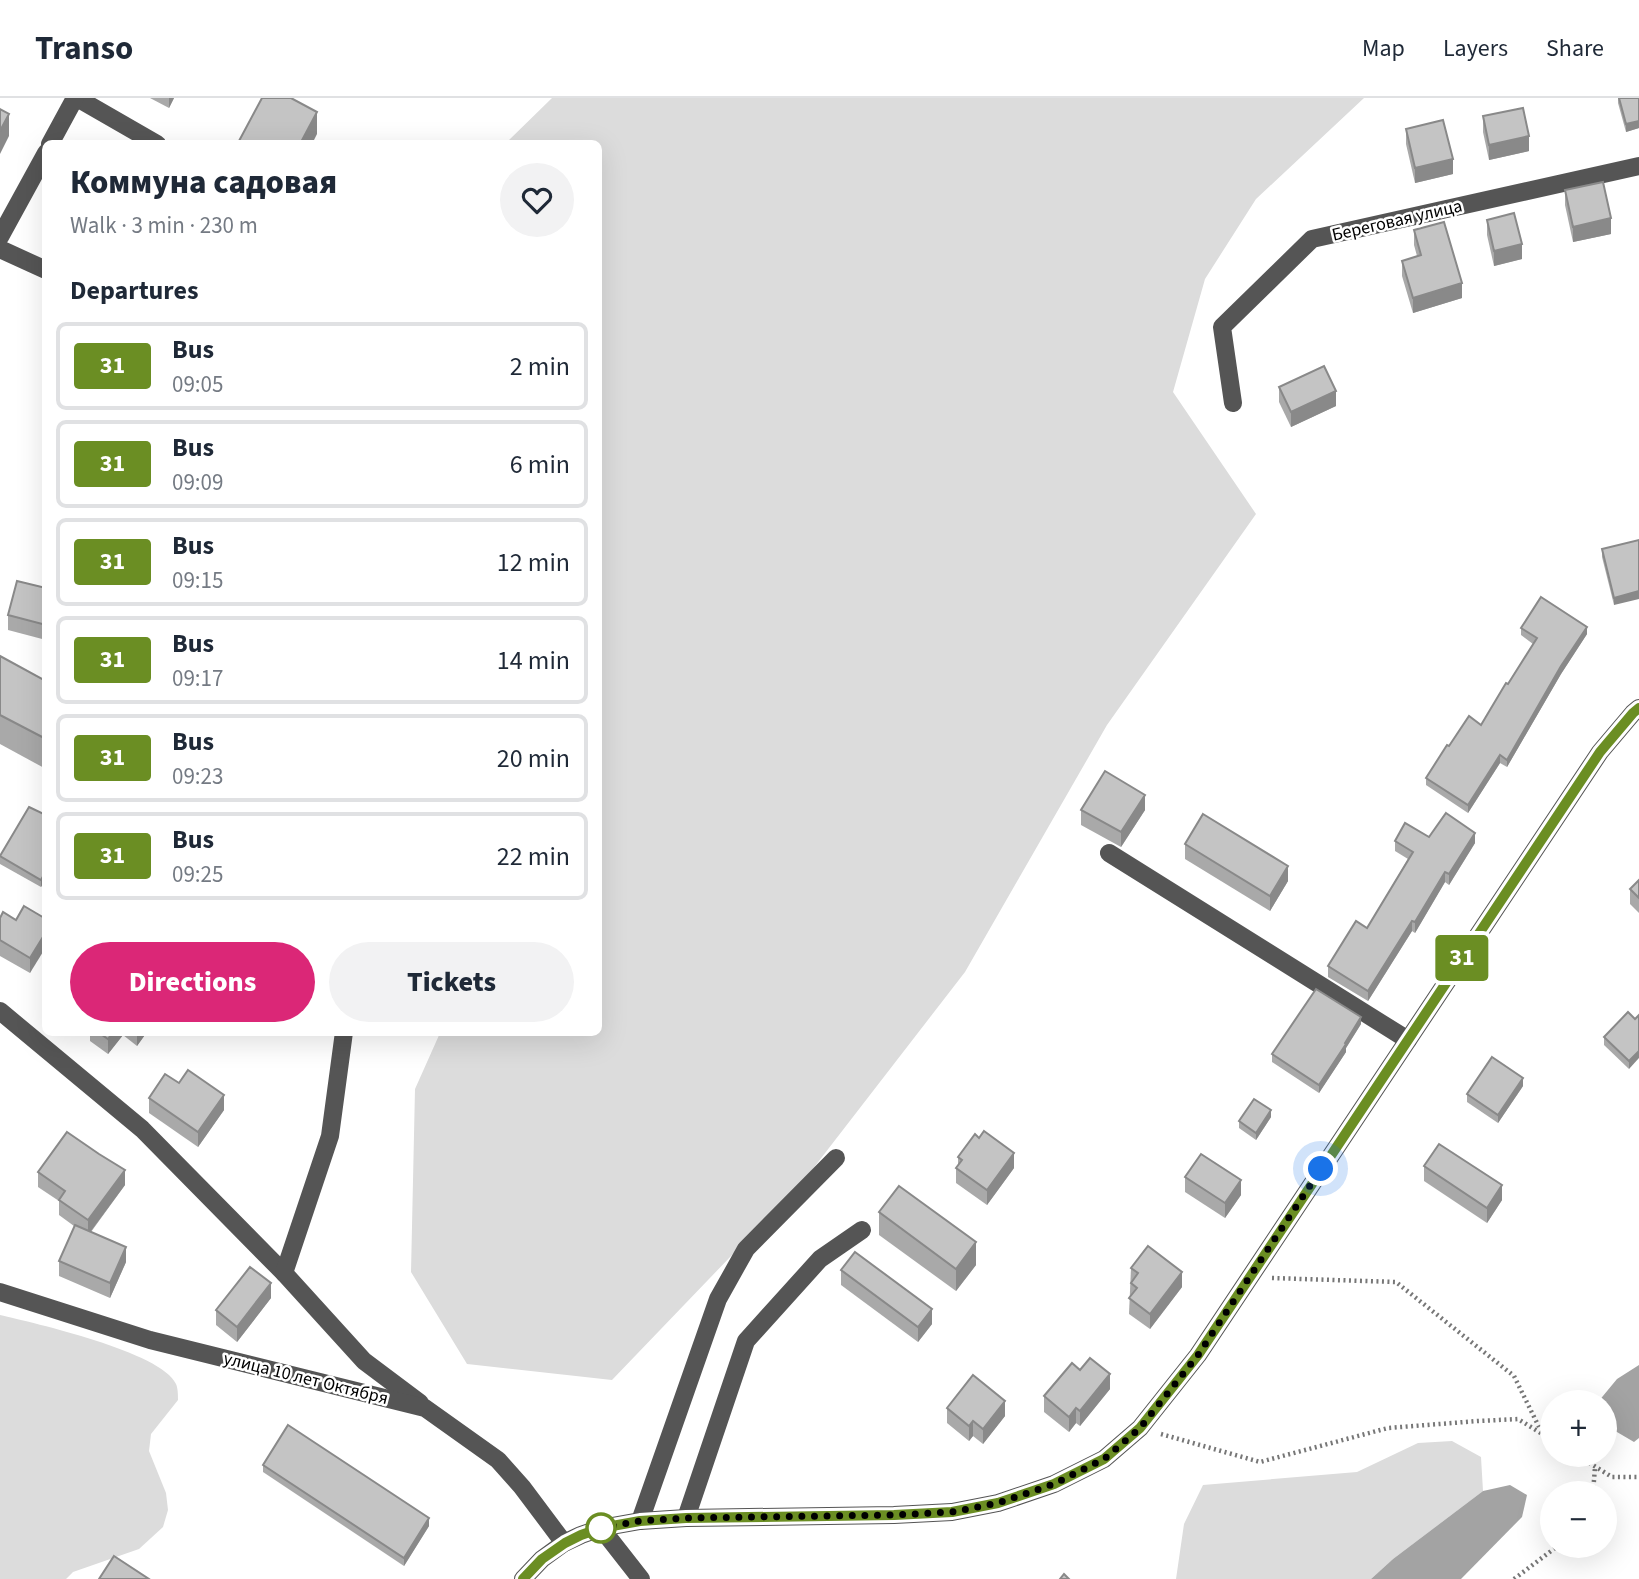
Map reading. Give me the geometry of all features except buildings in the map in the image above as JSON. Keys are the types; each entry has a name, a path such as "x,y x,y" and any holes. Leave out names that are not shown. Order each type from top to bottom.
{"street":[{"path":"52,140 76,98 150,140"},
{"path":"0,237 42,160"},
{"name":"Береговая улица","path":"1233,402 1222,327 1312,239 1639,166"},
{"path":"0,249 42,268"},
{"path":"523,1579 542,1559 565,1543 601,1528 640,1521 686,1518 952,1512 998,1503 1054,1484 1104,1459 1140,1428 1198,1355 1600,752 1639,708"},
{"path":"1109,853 1408,1040"},
{"path":"0,1011 142,1129 284,1273 364,1361 425,1408"},
{"path":"284,1273 330,1136 343,1036"},
{"path":"640,1521 718,1299 747,1250 836,1158"},
{"path":"686,1518 746,1340 820,1259 862,1230"},
{"name":"улица 10 лет Октября","path":"0,1292 150,1340 425,1408 498,1460 565,1543"},
{"path":"601,1528 641,1579"}],"path":[{"path":"1250,1277 1396,1282 1514,1376 1539,1427"},
{"path":"1140,1428 1260,1462 1388,1429 1518,1419 1540,1433"},
{"path":"1594,1481 1595,1467 1612,1476 1639,1477"},
{"path":"1514,1579 1542,1558"}],"shaded area":[{"path":"552,98 1364,98 1256,199 1205,279 1173,392 1256,514 1107,725 965,972 805,1179 612,1380 467,1364 411,1272 415,1089 439,1036 602,1036 602,140 509,140"},
{"path":"0,1315 96,1340 123,1350 166,1372 176,1384 178,1400 151,1434 149,1451 166,1493 168,1510 163,1527 139,1549 73,1572 66,1579 0,1579"},
{"path":"1639,1365 1639,1438 1634,1442 1617,1432 1617,1390 1608,1390 1617,1379"},
{"path":"1452,1441 1481,1457 1483,1491 1393,1559 1371,1579 1176,1579 1184,1524 1203,1485 1357,1472 1418,1443"},
{"path":"1510,1485 1527,1495 1522,1517 1461,1579 1371,1579 1393,1559 1483,1491"}],"bus line":[{"name":"31","path":"523,1579 542,1559 565,1543 601,1528 640,1521 686,1518 952,1512 998,1503 1054,1484 1104,1459 1140,1428 1198,1355 1600,752 1639,708"}],"route":[{"path":"601,1528 640,1521 686,1518 952,1512 998,1503 1054,1484 1104,1459 1140,1428 1198,1355 1321,1169"}]}
